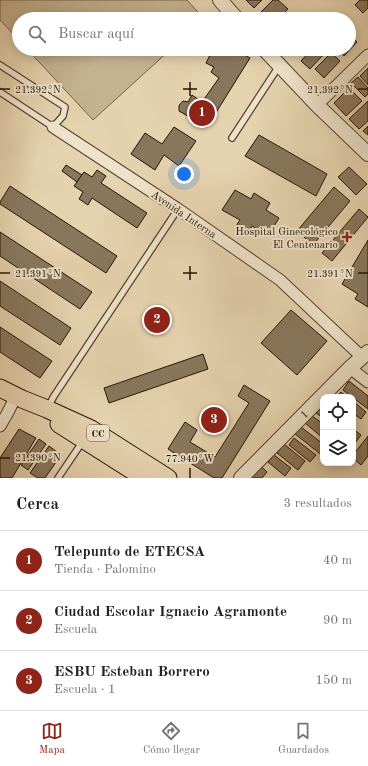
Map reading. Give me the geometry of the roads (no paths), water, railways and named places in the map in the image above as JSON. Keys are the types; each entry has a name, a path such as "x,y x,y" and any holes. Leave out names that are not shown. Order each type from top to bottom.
{"main road":[{"name":"CC","path":"0,388 168,478"},
{"name":"CC","path":"87,434 144,478"}],"street":[{"path":"220,0 231,12"},
{"path":"317,105 368,55"},
{"path":"271,56 317,105 368,154"},
{"name":"Avenida Interna","path":"53,127 178,209 280,280 365,354"},
{"name":"1","path":"241,478 365,354"},
{"path":"350,368 368,382"},
{"path":"0,426 19,397"}],"lane":[{"path":"0,65 65,107 63,116 53,127 0,92"},
{"path":"232,138 279,65"},
{"path":"45,411 178,209"},
{"path":"58,478 87,434"}],"place":[{"name":"Telepunto de ETECSA","path":"202,113"},
{"name":"Hospital Ginecológico El Centenario","path":"347,237"},
{"name":"Ciudad Escolar Ignacio Agramonte","path":"157,320"},
{"name":"ESBU Esteban Borrero","path":"214,420"}]}
